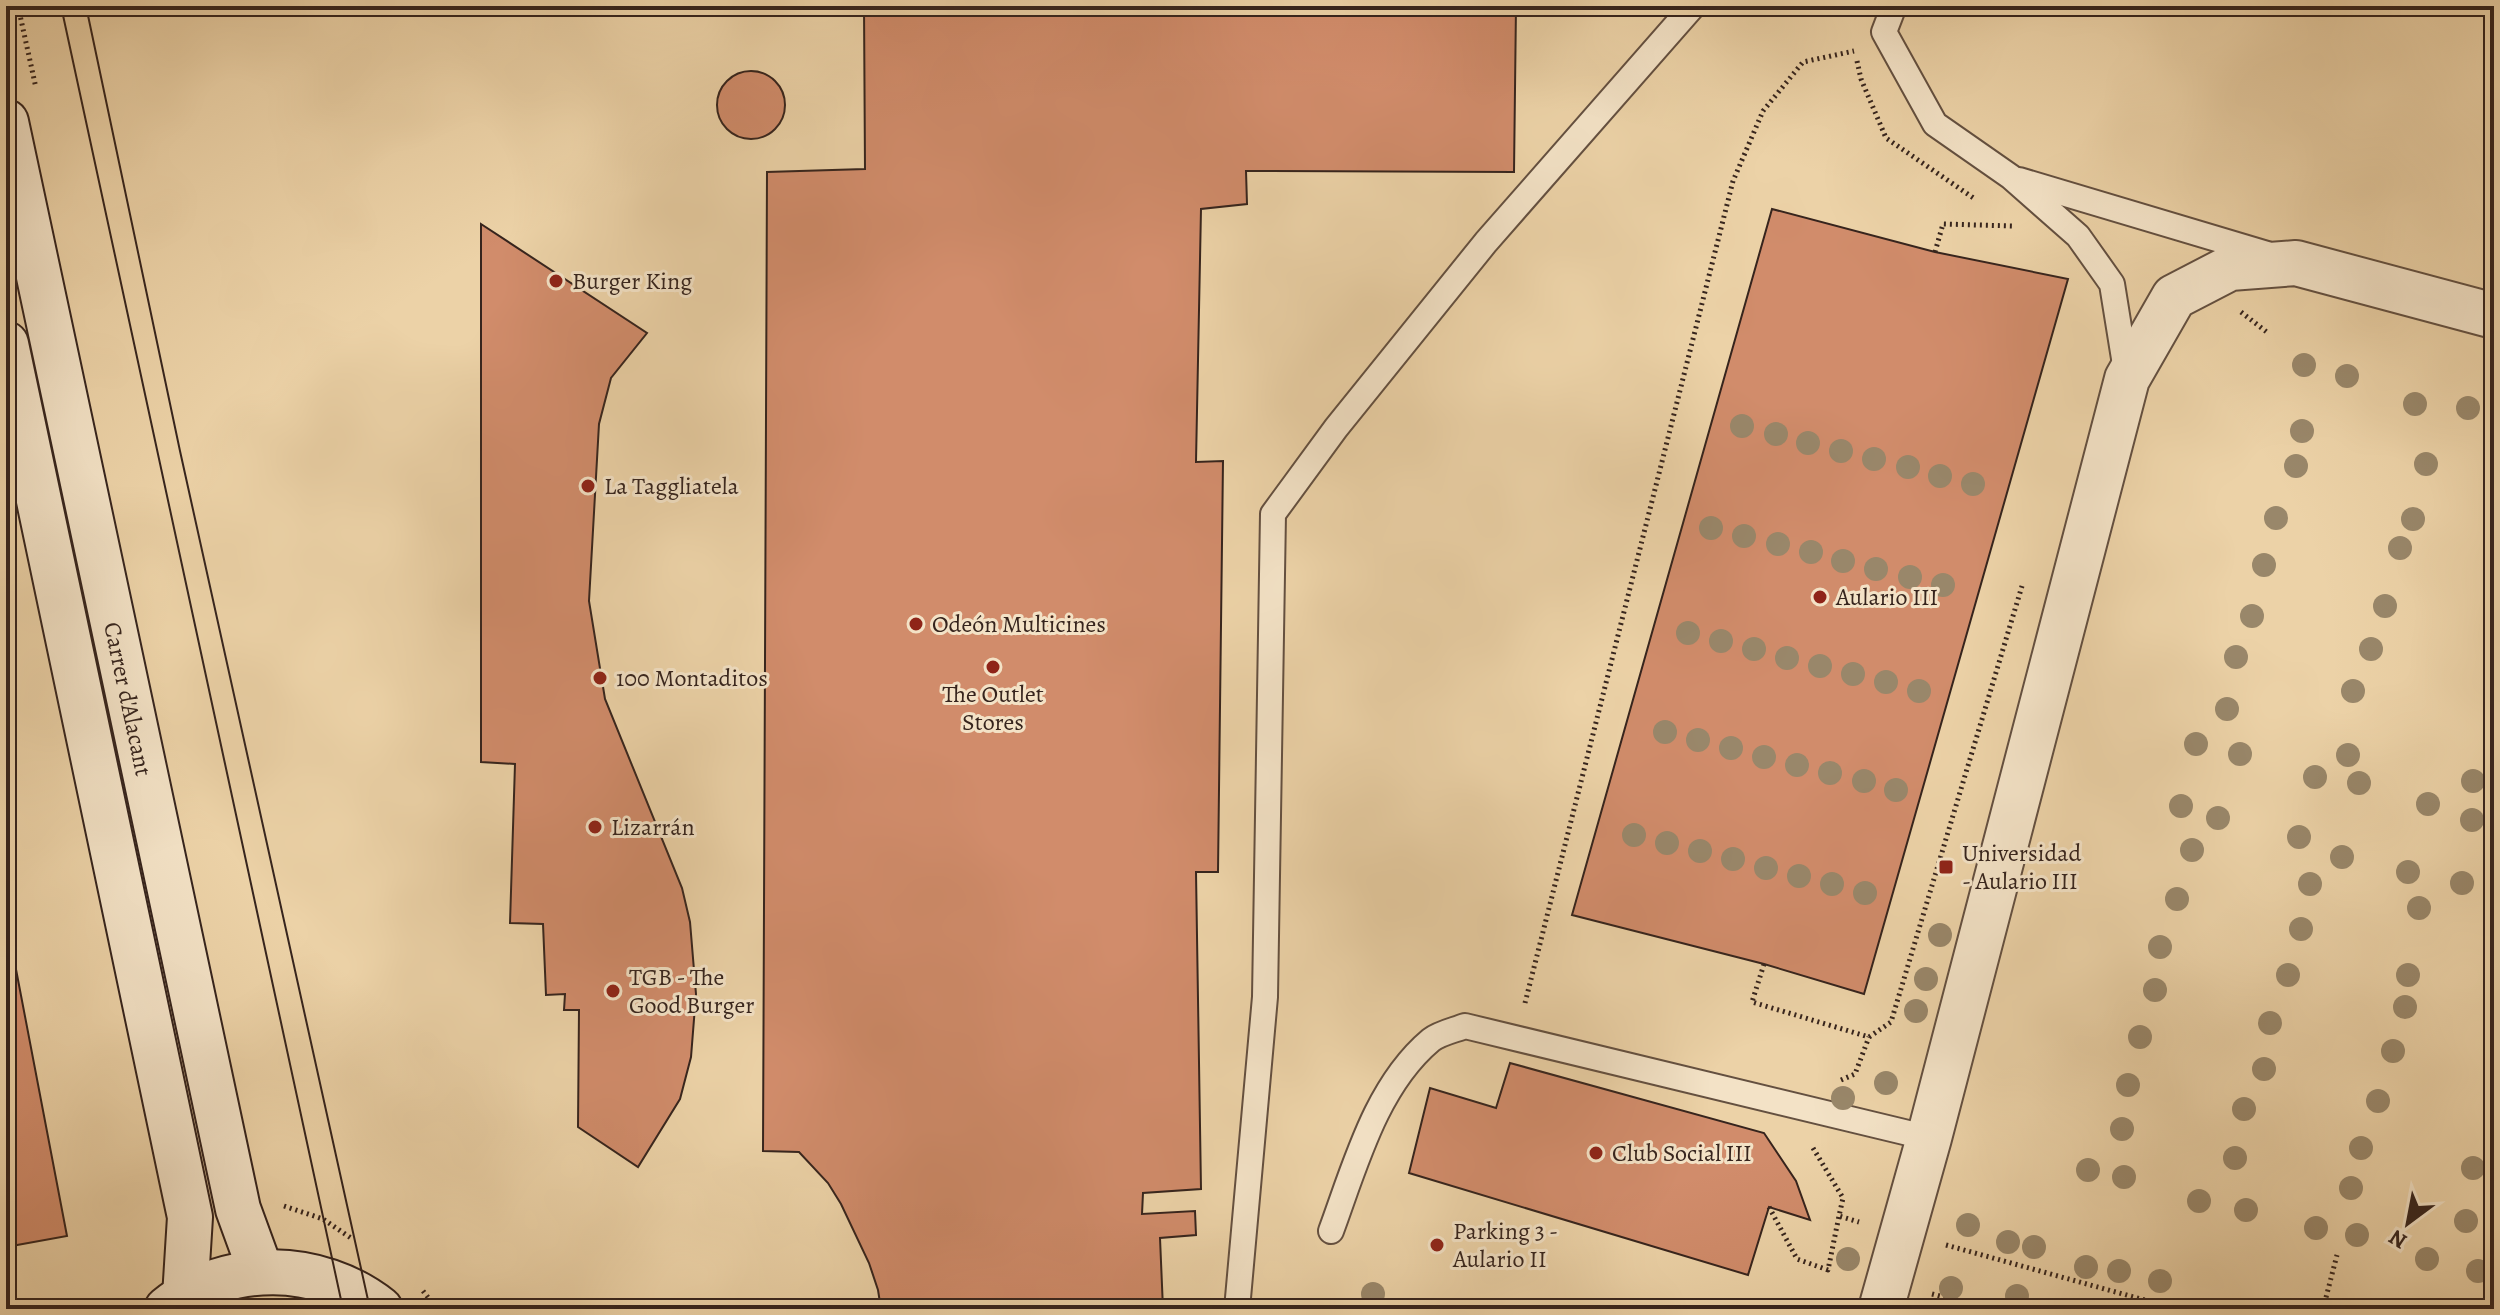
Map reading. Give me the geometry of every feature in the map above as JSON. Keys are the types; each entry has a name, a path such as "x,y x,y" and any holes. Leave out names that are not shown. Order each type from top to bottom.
{"main road":[{"name":"Carrer d'Alacant","path":"22,109 238,1209 261,1272"},
{"path":"1881,1309 1929,1138 2127,379 2174,297 2230,268 2296,263 2494,316"},
{"name":"Carrer d'Alacant","path":"6,344 190,1217 176,1303"},
{"path":"176,1303 228,1278 261,1272 292,1273 329,1281 358,1294 398,1298"}],"lane":[{"path":"1237,1309 1265,997 1273,514 1336,428 1468,263 1693,6"},
{"path":"1894,6 1884,32 1935,124 2011,177 2078,236 2112,284 2127,379"},
{"path":"2011,177 2296,263"},
{"path":"1331,1231 1377,1112 1407,1065 1434,1038 1465,1026 1929,1138"}],"path":[{"path":"18,6 22,109"},
{"path":"1516,1037 1733,181 1763,111 1803,62 1854,51"},
{"path":"1935,252 1943,224 2016,226"},
{"path":"2240,312 2268,333"},
{"path":"1829,1085 1855,1074 1869,1037 1891,1022 2023,583"},
{"path":"1764,964 1752,1002 1869,1037"},
{"path":"1769,1207 1797,1259 1828,1270 1843,1198 1819,1155 1804,1139"},
{"path":"282,1205 323,1219 353,1240"},
{"path":"1839,1216 1867,1224"},
{"path":"1940,1244 2177,1309"},
{"path":"2323,1309 2337,1255"},
{"path":"1927,1292 1989,1309"},
{"path":"398,1298 426,1294 437,1309"}],"building":[{"name":"The Outlet Stores","path":"864,6 1516,6 1514,172 1246,171 1247,204 1201,209 1196,462 1223,461 1218,872 1196,872 1201,1189 1143,1193 1142,1214 1195,1211 1196,1235 1160,1238 1163,1309 881,1309 869,1263 828,1183 799,1152 763,1151 767,172 865,169"},
{"path":"751,71 775,81 785,105 775,129 751,139 727,129 717,105 727,81"},
{"name":"Aulario III","path":"1772,209 1935,252 2068,279 1864,994 1764,964 1572,915"},
{"path":"481,224 647,333 611,378 599,424 589,601 605,699 682,888 690,922 696,994 691,1057 680,1099 638,1167 578,1127 579,1010 564,1010 565,994 546,995 543,924 510,923 515,764 481,762"},
{"path":"6,917 67,1236 6,1247"},
{"name":"Club Social III","path":"1510,1063 1764,1133 1796,1181 1810,1220 1769,1207 1748,1275 1409,1173 1430,1088 1496,1108"}],"tram line":[{"path":"61,6 343,1309"},
{"path":"86,6 180,451 370,1309"}],"place":[{"name":"Burger King","path":"556,281"},
{"name":"La Taggliatela","path":"588,486"},
{"name":"Aulario III","path":"1820,597"},
{"name":"Odeón Multicines","path":"916,624"},
{"name":"The Outlet Stores","path":"993,667"},
{"name":"100 Montaditos","path":"600,678"},
{"name":"Lizarrán","path":"595,827"},
{"name":"Universidad - Aulario III","path":"1946,867"},
{"name":"TGB - The Good Burger","path":"613,991"},
{"name":"Club Social III","path":"1596,1153"},
{"name":"Parking 3 - Aulario II","path":"1437,1245"}]}
